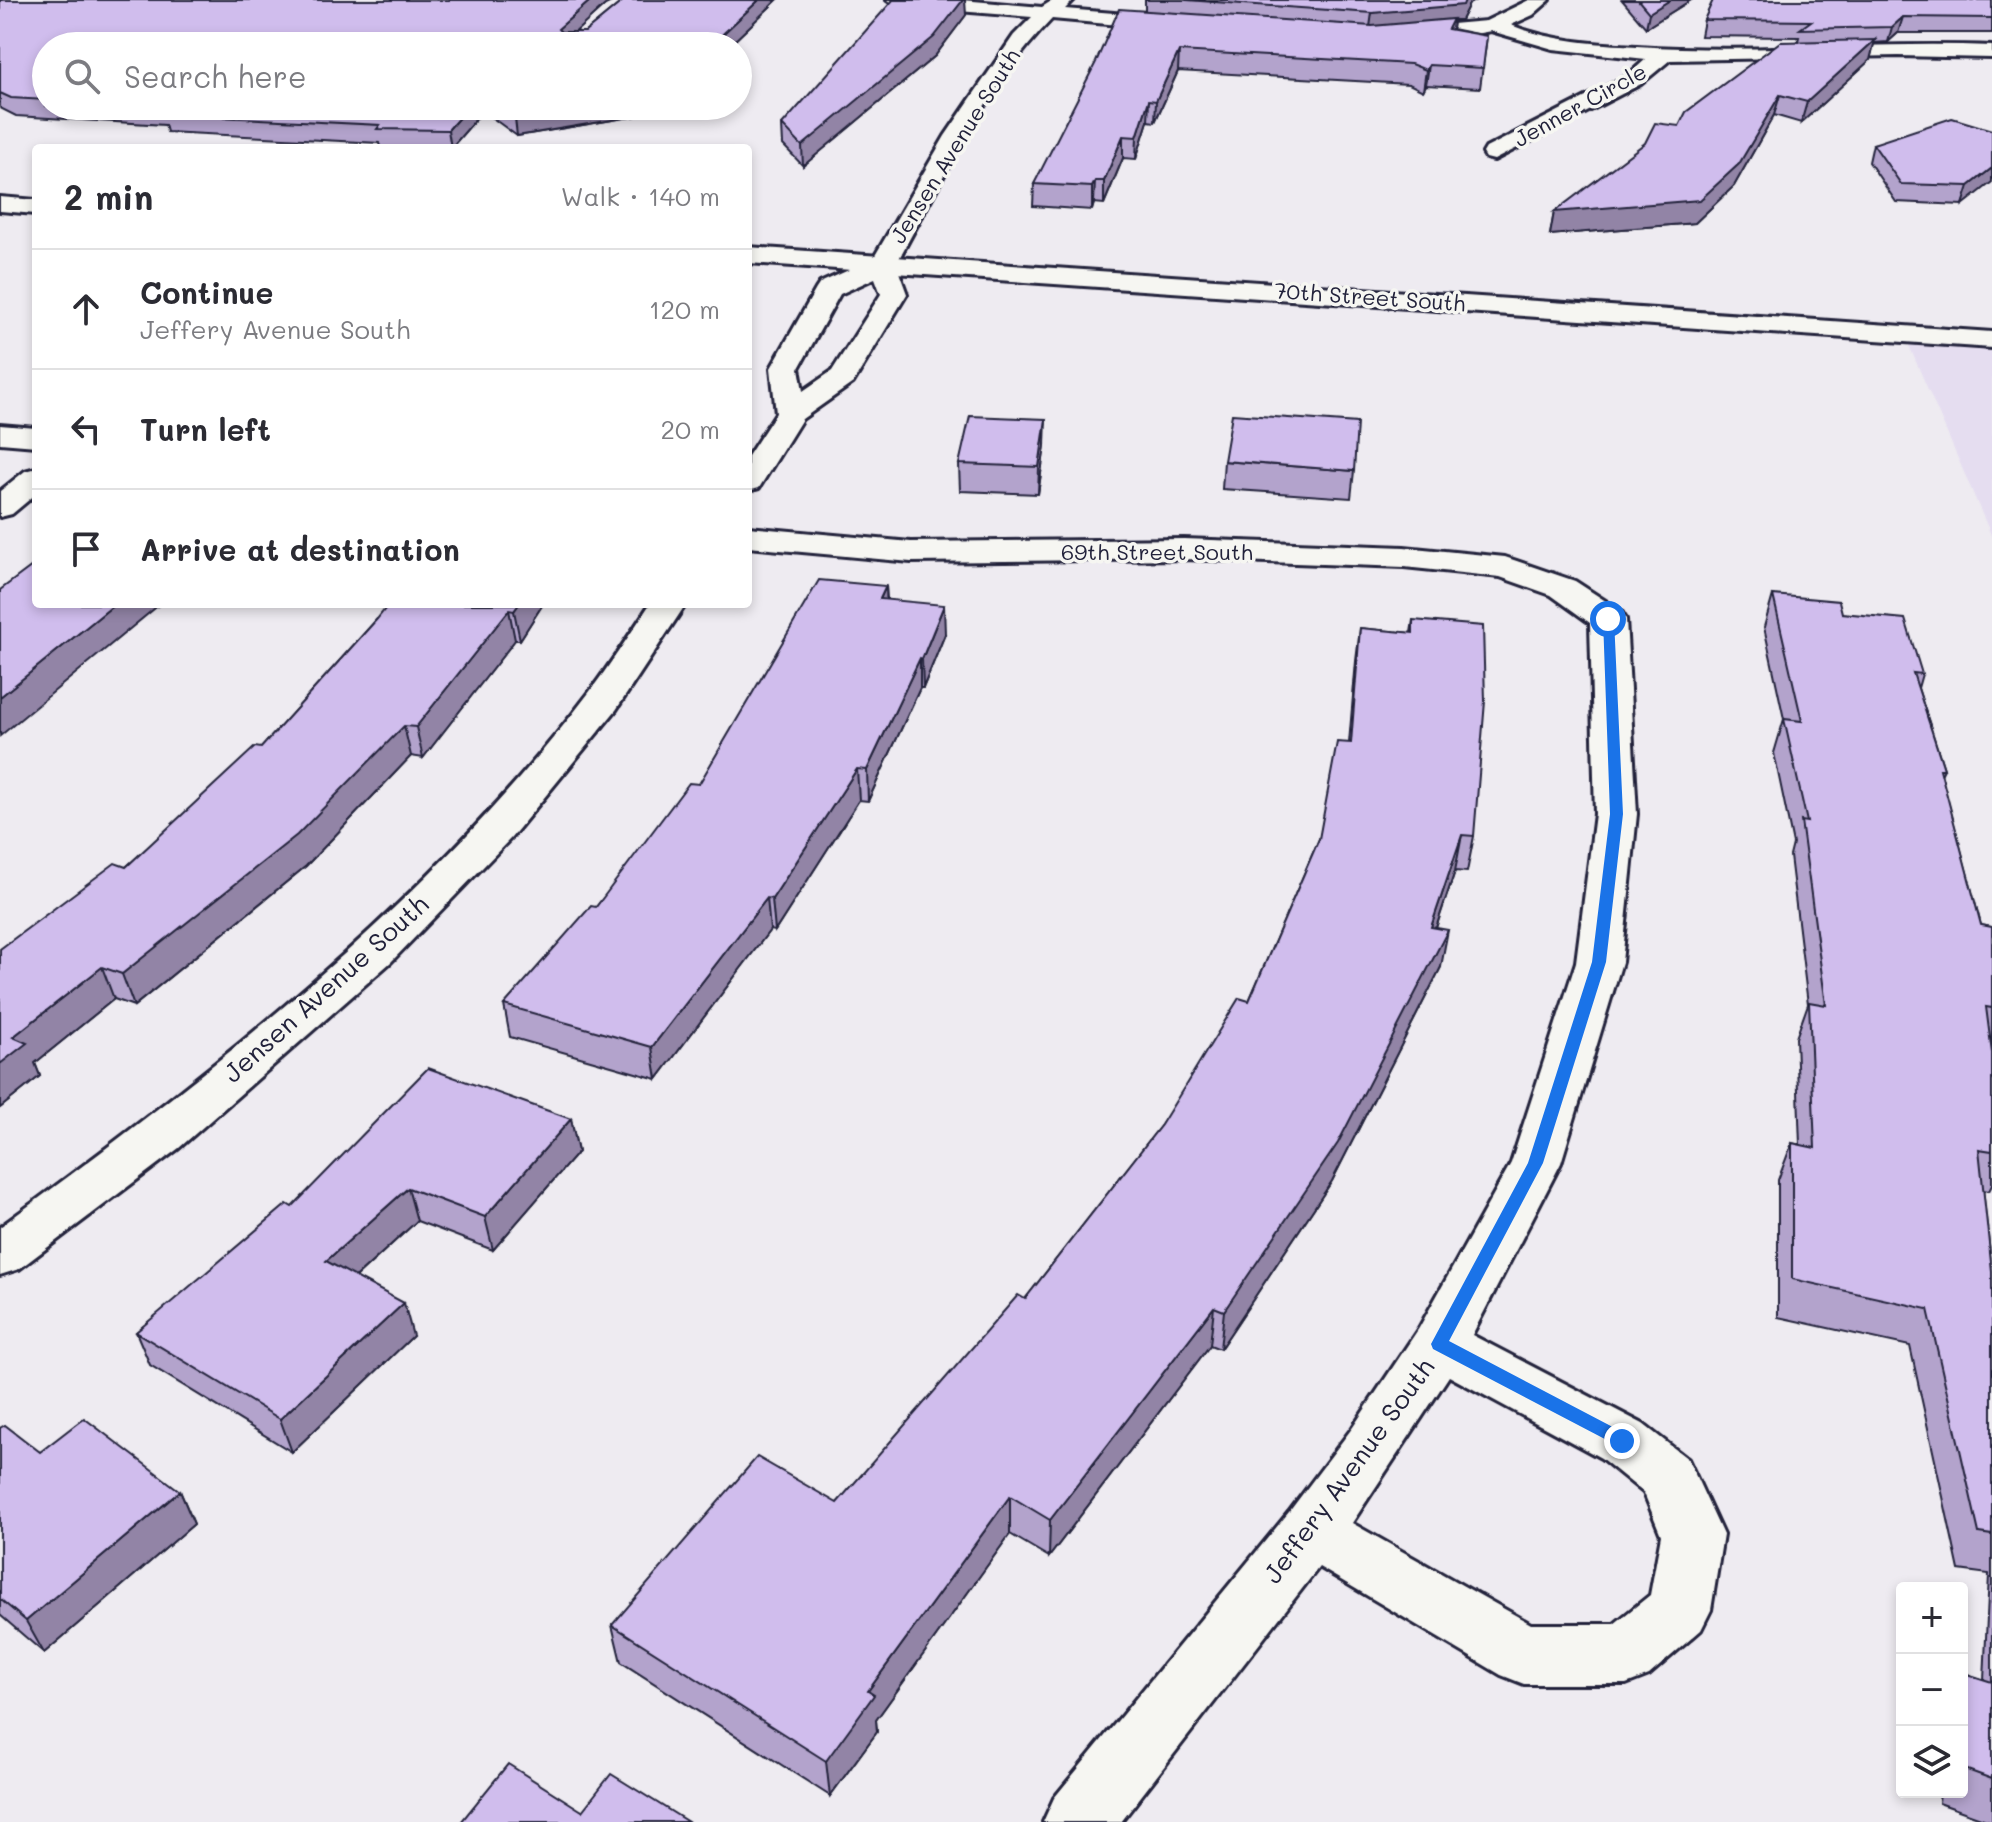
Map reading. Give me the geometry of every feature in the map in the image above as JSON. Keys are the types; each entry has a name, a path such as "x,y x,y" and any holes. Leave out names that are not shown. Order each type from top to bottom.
{"street":[{"path":"896,0 1190,25"},
{"name":"Jensen Avenue South","path":"791,413 785,368 829,289 883,264 956,136 1021,39 1047,13 1068,0"},
{"path":"1370,36 1495,26 1528,12 1541,0"},
{"path":"1495,26 1569,47 1664,55 1914,50 1992,52"},
{"name":"Jenner Circle","path":"1494,153 1634,80 1664,55"},
{"path":"0,204 32,207"},
{"name":"70th Street South","path":"752,255 1992,340"},
{"name":"Jensen Avenue South","path":"752,475 791,413 843,377 894,294 883,264"},
{"path":"0,434 32,437"},
{"path":"0,507 32,481"},
{"name":"69th Street South","path":"752,537 911,552 1184,549 1404,557 1505,567 1563,588"},
{"name":"Jeffery Avenue South","path":"1078,1822 1311,1531 1374,1444 1439,1344 1536,1163 1599,962 1616,814 1608,619 1563,588"},
{"name":"Jensen Avenue South","path":"0,1255 161,1135 375,952 506,817 602,702 665,608"},
{"path":"1311,1531 1524,1654 1626,1654 1679,1610 1692,1535 1667,1477 1622,1441 1439,1344"}],"shaded area":[{"path":"1904,334 1992,340 1992,537"}],"building":[{"path":"0,0 591,0 558,29 561,32 32,32 32,99 11,98 0,93"},
{"path":"624,0 759,0 725,32 585,32"},
{"path":"893,0 963,0 934,37 802,146 782,125"},
{"path":"1186,0 1465,0 1463,5 1372,13"},
{"path":"1638,0 1670,0 1649,13"},
{"path":"1713,0 1992,0 1992,18 1903,17 1892,27 1800,29 1811,21 1704,20"},
{"path":"1119,9 1372,26 1453,19 1448,29 1487,36 1483,68 1429,65 1426,70 1411,64 1179,51 1156,101 1149,100 1137,137 1123,136 1104,181 1095,181 1092,187 1034,184 1096,62"},
{"path":"1875,40 1807,102 1780,95 1739,164 1700,200 1554,212 1645,143 1655,123 1679,126 1686,112 1780,42"},
{"path":"1952,118 1992,130 1992,168 1969,186 1901,184 1873,144"},
{"path":"281,120 457,120 448,130 377,129 380,125"},
{"path":"1232,414 1357,423 1354,471 1224,461"},
{"path":"970,416 1046,419 1039,467 959,464"},
{"path":"32,566 32,608 110,608 0,697 0,590"},
{"path":"819,580 886,586 880,599 944,605 922,659 867,770 857,769 772,899 767,898 652,1047 504,1005 591,906 596,907 689,783 699,784"},
{"path":"1773,595 1839,601 1842,613 1905,619 1922,674 1913,673 1944,769 1940,769 1981,925 1992,927 1992,1008 1986,1007 1992,1053 1992,1151 1979,1149 1992,1272 1992,1535 1979,1533 1928,1309 1792,1279 1792,1143 1815,1148 1809,1002 1826,1005 1801,821 1807,822 1784,719 1802,721"},
{"path":"386,608 516,608 509,610 416,727 404,726 297,835 122,974 102,967 13,1037 27,1043 0,1064 0,949 115,863 126,867 255,747 261,748"},
{"path":"1413,620 1483,626 1485,701 1474,836 1462,835 1431,927 1448,930 1338,1143 1224,1311 1214,1307 1050,1520 1010,1496 868,1691 874,1695 826,1761 612,1625 757,1457 837,1503 1018,1295 1025,1299 1161,1125 1239,998 1249,1001 1319,839 1337,742 1351,743 1360,628 1413,633"},
{"path":"428,1068 571,1119 485,1217 408,1188 326,1261 404,1303 280,1419 136,1332 287,1204 292,1207"},
{"path":"84,1418 180,1491 26,1621 0,1599 0,1428 5,1425 40,1452"},
{"path":"1968,1674 1992,1682 1992,1779 1968,1770"},
{"path":"508,1764 582,1811 611,1774 688,1822 461,1822"}],"route":[{"path":"1608,619 1616,814 1599,962 1536,1163 1439,1344 1622,1441"}]}
